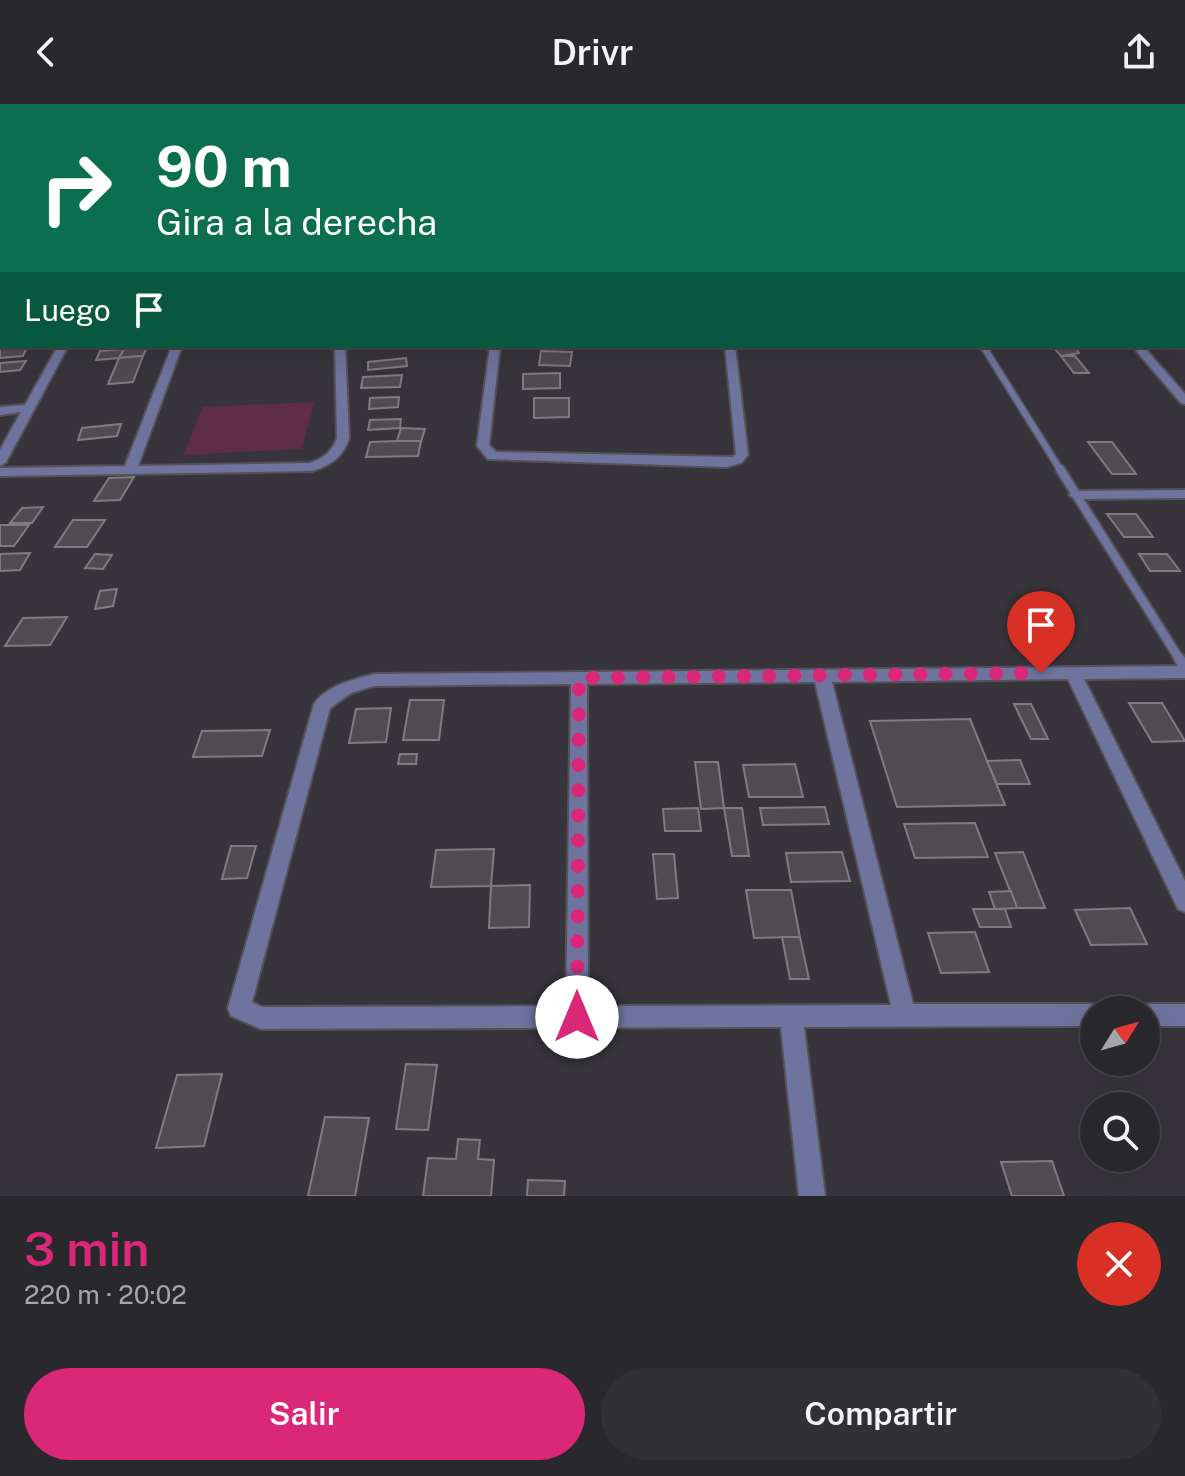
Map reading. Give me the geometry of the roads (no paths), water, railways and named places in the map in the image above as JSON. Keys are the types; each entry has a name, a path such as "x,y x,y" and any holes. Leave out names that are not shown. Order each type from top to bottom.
{"street":[{"path":"0,462 62,348"},
{"path":"130,469 176,348"},
{"path":"0,472 312,467 329,461 340,451 343,438 340,348"},
{"path":"495,348 483,446 492,456 727,463 742,455 730,348"},
{"path":"1139,348 1185,401"},
{"path":"0,411 29,408"},
{"path":"1076,495 1185,494"},
{"path":"1080,1015 261,1018 239,1008 322,704 346,688 374,680 1185,670"},
{"path":"1073,673 1185,902"},
{"path":"822,676 905,1016"},
{"path":"577,1017 579,678"},
{"path":"1160,1015 1185,1015"},
{"path":"791,1016 812,1196"}],"lane":[{"path":"984,348 1185,670"}]}
